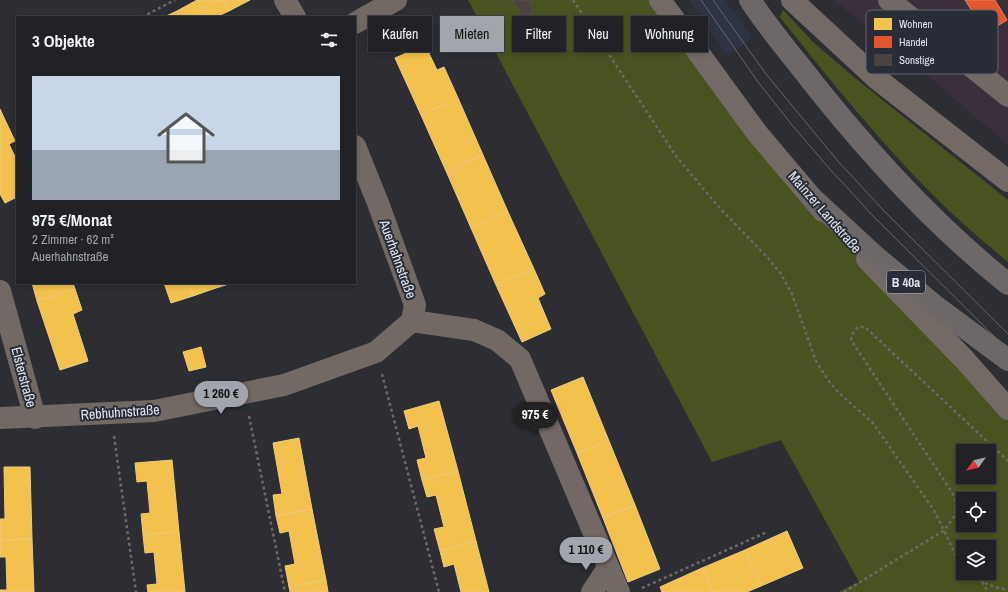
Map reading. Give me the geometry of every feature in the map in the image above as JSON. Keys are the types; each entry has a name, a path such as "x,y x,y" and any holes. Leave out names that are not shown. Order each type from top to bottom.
{"highway":[{"path":"750,0 822,95 891,175 975,258 1008,284"},
{"name":"B 40a","path":"811,197 876,257 934,305 1008,360"}],"main road":[{"name":"Mainzer Landstraße","path":"660,0 757,133 811,197 876,270 964,359 1008,410"},
{"path":"795,2 866,69"},
{"path":"872,74 1008,181"}],"street":[{"path":"285,0 294,16"},
{"path":"356,22 396,0"},
{"path":"889,0 901,10"},
{"path":"981,74 1008,96"},
{"name":"Auerhahnstraße","path":"356,148 378,203 415,304 412,321"},
{"name":"Elsterstraße","path":"0,291 35,418"},
{"path":"412,321 474,330 497,340 520,359 608,568 629,590"},
{"name":"Rebhuhnstraße","path":"0,418 35,418 154,411 284,385 376,352 412,321"},
{"path":"592,592 608,568"}],"path":[{"path":"144,16 175,0"},
{"path":"573,0 676,156 717,205 767,257 781,274 792,294 816,361 828,380 839,392 873,423 935,512 956,556"},
{"path":"844,592 944,532 953,518 957,506 953,494 851,340 853,332 858,327 865,327 1008,461"},
{"path":"376,352 439,592"},
{"path":"244,393 285,592"},
{"path":"111,413 136,592"},
{"path":"629,590 767,532"},
{"path":"979,580 988,592"},
{"path":"981,582 993,587 1008,590"}],"shaded area":[{"path":"689,0 725,0 752,38 728,56 708,27 708,16 700,16"},
{"path":"834,0 1008,0 1008,145 925,74 998,74 998,10 866,10 866,26"}],"green space":[{"path":"468,0 660,0 672,16 631,16 631,52 697,52 709,68 1008,409 1008,592 838,592 859,582 781,440 712,462 495,52 504,52 504,16 476,16"},
{"path":"783,10 813,42 855,78 1008,200 1008,262 944,206 874,132 780,17"}],"building: Wohnen":[{"path":"197,0 205,16 180,16 177,11"},
{"path":"197,0 223,0 229,11 218,16 205,16"},
{"path":"223,0 250,0 229,11"},
{"path":"177,11 180,16 166,16"},
{"path":"409,52 428,52 437,70 444,67 458,98 421,115 395,58"},
{"path":"458,98 483,155 446,171 421,115"},
{"path":"0,109 6,122 0,125"},
{"path":"6,122 15,141 9,144 16,159 16,198 5,203 0,194 0,125"},
{"path":"483,155 508,212 471,228 446,171"},
{"path":"508,212 534,269 496,285 471,228"},
{"path":"534,269 545,294 538,298 551,329 522,342 496,285"},
{"path":"32,284 73,284 75,289 37,301"},
{"path":"164,284 189,284 193,296 171,303"},
{"path":"189,284 214,284 216,288 193,296"},
{"path":"214,284 229,284 216,288"},
{"path":"75,289 82,310 73,314 88,361 60,370 37,301"},
{"path":"201,347 206,367 189,371 183,352"},
{"path":"583,377 609,441 577,453 551,390"},
{"path":"439,401 458,471 422,480 417,460 426,458 418,426 409,429 404,411"},
{"path":"299,438 312,509 276,516 273,495 282,494 273,443"},
{"path":"609,441 635,505 603,518 577,453"},
{"path":"172,460 179,532 143,535 141,514 150,513 147,481 137,482 135,463"},
{"path":"4,467 30,467 32,539 0,540 0,519 5,519"},
{"path":"458,471 476,541 440,551 434,529 444,527 436,495 427,497 422,480"},
{"path":"635,505 660,569 628,582 603,518"},
{"path":"312,509 326,580 289,587 285,566 295,564 289,531 280,533 276,516"},
{"path":"787,531 803,568 761,586 745,550"},
{"path":"179,532 185,592 148,592 147,585 157,584 154,552 145,553 143,535"},
{"path":"32,539 34,592 0,592 0,590 7,590 6,557 0,557 0,540"},
{"path":"476,541 489,592 461,592 454,564 444,567 440,551"},
{"path":"745,550 761,586 747,592 713,592 702,568"},
{"path":"702,568 713,592 662,592 660,587"},
{"path":"326,580 328,592 290,592 289,587"}],"building: Handel":[{"path":"965,0 995,0 1007,20 998,26 998,10 971,10"}],"building: Sonstige":[{"path":"512,0 534,0 529,3 534,12 527,16 522,16"}],"tram line":[{"path":"701,0 758,82 829,168 873,216 1008,350"},
{"path":"713,0 766,74 837,160 883,210 1008,334"}]}
